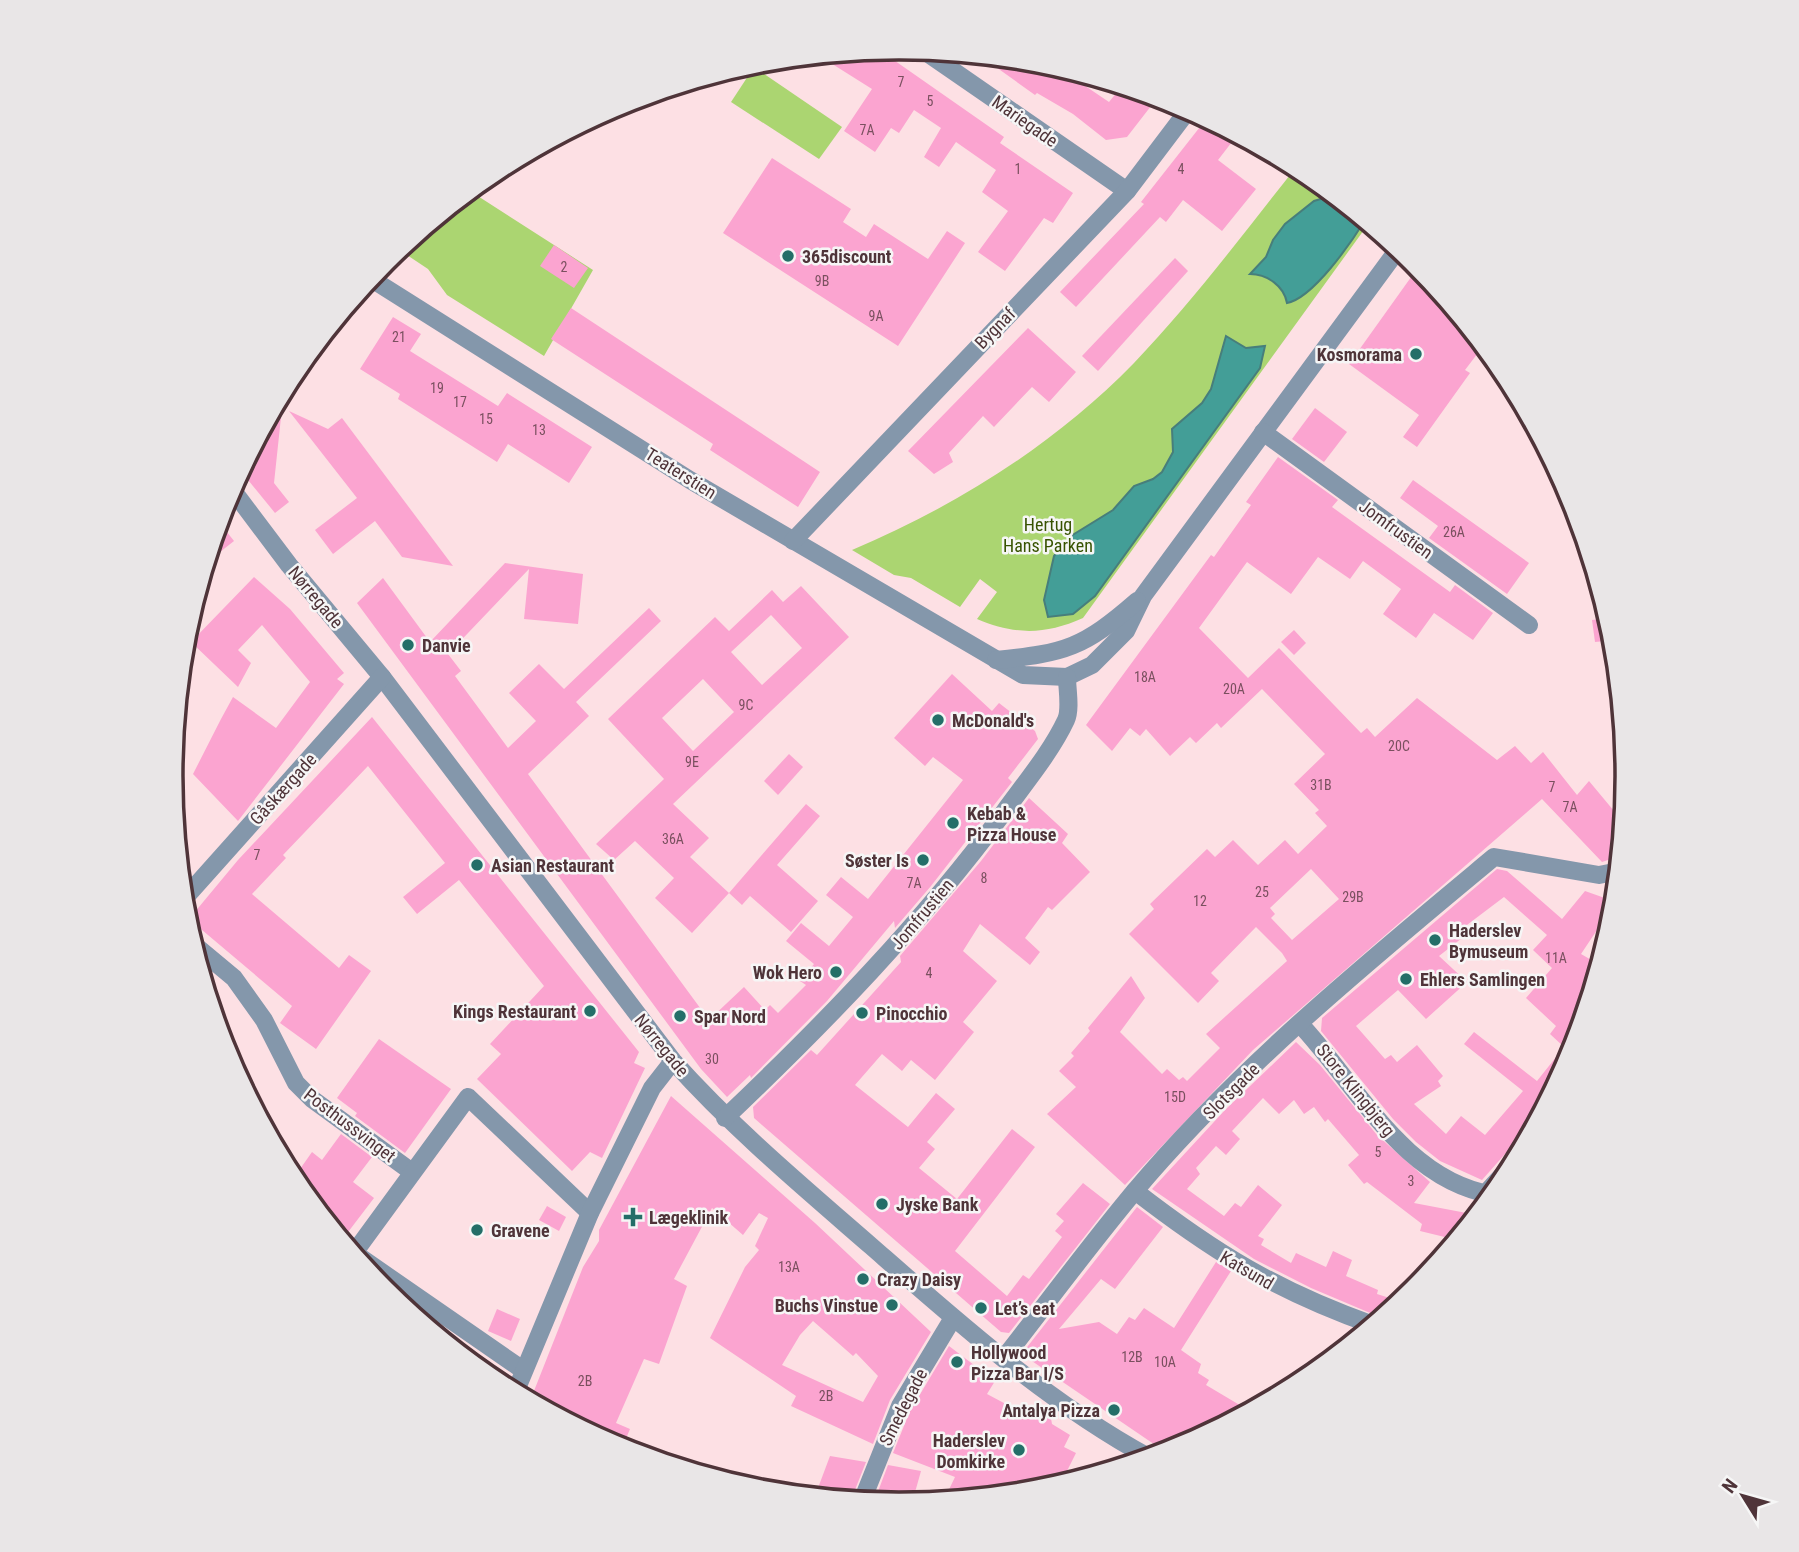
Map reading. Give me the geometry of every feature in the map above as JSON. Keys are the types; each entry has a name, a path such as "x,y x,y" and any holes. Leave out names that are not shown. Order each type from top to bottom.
{"street":[{"name":"Mariegade","path":"939,61 1127,191"},
{"name":"Bygnaf","path":"793,541 1127,191 1182,118"},
{"path":"996,660 1023,675 1067,677 1092,665 1111,649 1126,631 1143,596 1393,257"},
{"name":"Teaterstien","path":"379,284 690,480 996,660"},
{"name":"Jomfrustien","path":"1264,432 1529,625"},
{"name":"Nørregade","path":"239,499 382,677 673,1061 725,1118 953,1318 1101,1431 1138,1451"},
{"path":"996,660 1056,652 1083,643 1143,596"},
{"name":"Gåskærgade","path":"192,889 382,677"},
{"name":"Jomfrustien","path":"725,1118 829,1019 901,941 980,844 1029,778 1067,718 1067,677"},
{"name":"Slotsgade","path":"1003,1358 1135,1191 1222,1098 1300,1024 1494,857 1599,874 1610,872"},
{"name":"Posthussvinget","path":"206,955 233,978 264,1020 296,1083 312,1099 412,1172"},
{"name":"Store Klingbjerg","path":"1300,1024 1330,1056 1391,1135 1438,1174 1480,1196"},
{"path":"518,1383 590,1213 652,1088 673,1061"},
{"path":"359,1246 467,1097 590,1213"},
{"name":"Katsund","path":"1135,1191 1215,1251 1277,1287 1364,1321"},
{"path":"386,1275 523,1370"},
{"name":"Smedegade","path":"866,1491 900,1406 953,1318"}],"green space":[{"path":"762,73 842,127 819,159 731,102 748,76"},
{"name":"Hertug Hans Parken","path":"1290,175 1364,230 1083,618 1043,630 1004,628 977,619 997,592 980,579 960,607 911,578 894,575 852,550 929,514 966,493 1037,447 1071,421 1134,363 1218,266"},
{"path":"479,197 593,270 544,356 447,295 428,269 408,255"}],"water":[{"path":"1323,198 1360,227 1319,281 1297,299 1287,303 1274,282 1263,276 1250,274 1266,257 1273,240 1285,224 1314,201"},
{"path":"1226,336 1246,348 1265,346 1260,368 1095,596 1073,614 1048,617 1044,600 1054,556 1071,536 1113,510 1134,486 1153,479 1162,472 1173,452 1172,429 1202,403 1211,389"}],"building":[{"path":"894,60 1004,137 1000,143 1073,193 1053,223 1044,218 1005,271 978,252 1008,211 982,192 996,170 956,142 939,167 924,157 941,128 914,110 899,133 891,128 875,152 844,131 872,89 831,63"},
{"path":"995,66 1081,83 1109,102 1116,94 1151,106 1127,137 1106,140 1073,114 1037,93 1035,95"},
{"path":"1201,126 1232,142 1218,160 1256,189 1222,231 1183,200 1166,222 1160,217 1076,307 1060,292 1144,204 1141,202"},
{"path":"772,158 851,209 843,222 866,237 874,224 928,259 947,231 965,243 898,346 723,233"},
{"path":"554,245 588,268 574,288 540,266"},
{"path":"1175,258 1188,271 1098,371 1082,356"},
{"name":"Kosmorama","path":"1412,276 1478,353 1465,370 1470,373 1417,447 1403,437 1419,415 1349,364"},
{"path":"571,308 820,472 798,507 710,450 713,444 551,339"},
{"path":"393,317 421,334 410,351 498,406 507,393 592,447 569,483 508,444 497,462 398,399 400,394 360,369"},
{"path":"1028,328 1076,372 1049,402 1032,387 994,427 983,416 949,453 953,462 934,474 908,451"},
{"path":"1315,408 1347,432 1324,462 1292,439"},
{"path":"289,411 328,429 342,418 453,566 402,557 375,521 333,554 315,530 357,498"},
{"path":"281,414 274,483 289,502 275,513 248,480"},
{"path":"1278,457 1338,500 1332,507 1450,592 1455,585 1493,613 1473,640 1434,613 1416,638 1383,614 1401,589 1363,561 1350,579 1318,557 1291,594 1247,562 1199,628 1248,678 1279,648 1361,733 1367,728 1375,737 1417,698 1497,760 1515,746 1531,763 1543,752 1577,795 1589,781 1614,812 1611,859 1602,862 1542,799 1253,1050 1125,1185 1047,1114 1076,1087 1059,1071 1074,1056 1071,1053 1090,1031 1088,1028 1131,976 1145,998 1120,1032 1162,1074 1167,1069 1179,1080 1183,1077 1187,1081 1220,1048 1206,1034 1287,961 1256,927 1211,973 1219,981 1198,1003 1129,934 1154,909 1150,904 1207,849 1215,857 1233,840 1258,865 1285,840 1298,854 1327,826 1315,813 1319,810 1294,784 1325,754 1262,689 1221,728 1217,723 1196,743 1190,737 1170,756 1146,729 1140,736 1130,728 1112,751 1086,725 1251,505 1246,502","holes":["1311,869 1339,899 1292,940 1271,918 1275,914 1270,908"]},
{"path":"1413,480 1529,563 1507,594 1429,538 1438,526 1400,498"},
{"path":"227,532 234,541 219,553"},
{"path":"505,563 583,574 578,624 524,619 529,569 448,654 461,671 455,676 508,748 536,721 509,693 539,664 564,689 649,608 661,621 576,702 589,716 528,774 709,1020 744,987 765,1010 770,1005 778,1013 806,985 800,981 814,964 786,941 801,923 829,946 853,917 826,895 841,877 868,899 963,780 933,757 925,766 894,738 952,674 992,711 999,703 1035,731 1038,739 1008,778 1012,782 931,886 895,928 894,921 827,1001 751,1078 750,1075 727,1097 701,1069 357,603 383,578 430,642"},
{"path":"254,577 290,609 344,673 337,679 344,684 238,821 193,774 221,719 233,697 276,728 310,682 262,625 238,650 251,663 238,687 195,646 197,636"},
{"path":"801,586 849,637 673,804 709,838 690,857 729,893 692,933 655,898 674,878 635,841 614,860 596,844 664,779 608,719 715,617 729,631 772,590 783,602","holes":["771,615 802,648 762,685 731,652","703,679 734,712 693,751 662,718"]},
{"path":"1598,619 1603,641 1595,642 1592,620"},
{"path":"1294,630 1306,643 1294,655 1281,642"},
{"path":"372,717 639,1052 634,1063 645,1068 602,1158 590,1152 572,1171 477,1079 501,1054 490,1044 544,986 459,880 417,914 403,897 445,863 368,766 283,855 286,858 252,894 339,968 349,955 371,971 316,1049 280,1023 292,1006 200,928 196,911 238,860"},
{"path":"789,754 803,767 778,795 764,781"},
{"path":"1029,798 1068,834 1062,843 1090,872 1052,910 1048,907 1025,938 1040,952 1030,965 980,924 963,951 997,981 963,1022 974,1032 935,1080 911,1060 902,1071 882,1054 855,1085 908,1127 936,1093 955,1109 927,1142 935,1149 919,1168 957,1199 1012,1129 1035,1147 955,1251 1007,1296 1023,1275 1029,1279 1062,1237 1055,1231 1064,1221 1056,1214 1083,1183 1110,1204 1009,1333 1001,1332 754,1118 753,1107 811,1050 817,1055 901,962 900,956 981,861"},
{"path":"806,804 820,816 777,865 818,901 791,932 750,896 742,905 729,893"},
{"path":"1497,869 1507,871 1562,919 1585,891 1605,898 1600,926 1581,954 1592,960 1563,1046 1550,1034 1556,1026 1526,998 1552,968 1533,950 1547,935 1504,897 1459,931 1462,938 1439,956 1467,982 1426,1019 1398,990 1356,1026 1385,1059 1391,1055 1397,1062 1417,1045 1443,1076 1438,1081 1441,1086 1414,1104 1446,1134 1461,1116 1485,1135 1523,1091 1464,1044 1474,1032 1537,1081 1560,1052 1520,1134 1482,1180 1440,1161 1416,1142 1393,1119 1321,1031 1322,1018"},
{"path":"379,1039 451,1089 405,1153 355,1116 357,1113 337,1098"},
{"path":"1296,1042 1320,1065 1377,1135 1430,1182 1414,1203 1467,1213 1447,1238 1420,1231 1422,1224 1367,1182 1364,1184 1348,1165 1359,1155 1328,1119 1325,1122 1314,1107 1304,1114 1294,1100 1279,1114 1263,1098 1232,1131 1240,1139 1226,1155 1216,1146 1196,1168 1200,1174 1187,1189 1224,1216 1235,1203 1241,1207 1258,1185 1282,1205 1258,1236 1264,1239 1261,1245 1291,1263 1296,1253 1326,1267 1333,1251 1352,1260 1346,1276 1378,1290 1377,1294 1390,1298 1373,1314 1311,1288 1254,1259 1152,1189 1225,1110"},
{"path":"671,1096 815,1223 931,1332 890,1400 873,1444 791,1406 796,1396 710,1338 745,1267 759,1250 755,1246 768,1218 759,1213 743,1235 712,1208 674,1279 687,1286 659,1364 644,1359 616,1423 630,1429 626,1438 533,1392 583,1267 599,1241 599,1230","holes":["813,1321 853,1356 856,1353 878,1376 863,1402 782,1365 800,1335"]},
{"path":"341,1134 372,1157 353,1182 374,1198 348,1232 300,1168 312,1152 322,1160"},
{"path":"547,1206 566,1217 559,1231 539,1220"},
{"path":"1137,1207 1163,1227 1115,1289 1101,1279 1059,1329 1099,1322 1117,1334 1129,1317 1135,1320 1144,1308 1174,1328 1216,1262 1231,1271 1181,1350 1201,1364 1198,1373 1209,1380 1206,1385 1241,1406 1155,1445 1026,1357 1024,1351"},
{"path":"497,1309 520,1319 511,1341 488,1331"},
{"path":"949,1346 995,1381 987,1394 1021,1412 1034,1406 1050,1413 1052,1424 1070,1435 1064,1447 1076,1453 1066,1472 1039,1479 948,1491 955,1477 893,1453 910,1411"},
{"path":"830,1456 866,1462 855,1491 818,1487"},
{"path":"888,1465 921,1471 915,1492 878,1492"}],"place":[{"name":"365discount","path":"788,256"},
{"name":"Kosmorama","path":"1416,354"},
{"name":"Danvie","path":"408,645"},
{"name":"McDonald's","path":"938,720"},
{"name":"Kebab & Pizza House","path":"953,823"},
{"name":"Søster Is","path":"923,860"},
{"name":"Asian Restaurant","path":"477,865"},
{"name":"Haderslev Bymuseum","path":"1435,940"},
{"name":"Wok Hero","path":"836,972"},
{"name":"Ehlers Samlingen","path":"1406,979"},
{"name":"Kings Restaurant","path":"590,1011"},
{"name":"Pinocchio","path":"862,1013"},
{"name":"Spar Nord","path":"680,1016"},
{"name":"Jyske Bank","path":"882,1204"},
{"name":"Lægeklinik","path":"633,1217"},
{"name":"Gravene","path":"477,1230"},
{"name":"Crazy Daisy","path":"863,1279"},
{"name":"Buchs Vinstue","path":"892,1305"},
{"name":"Let’s eat","path":"981,1308"},
{"name":"Hollywood Pizza Bar I/S","path":"957,1362"},
{"name":"Antalya Pizza","path":"1114,1410"},
{"name":"Haderslev Domkirke","path":"1019,1450"}]}
